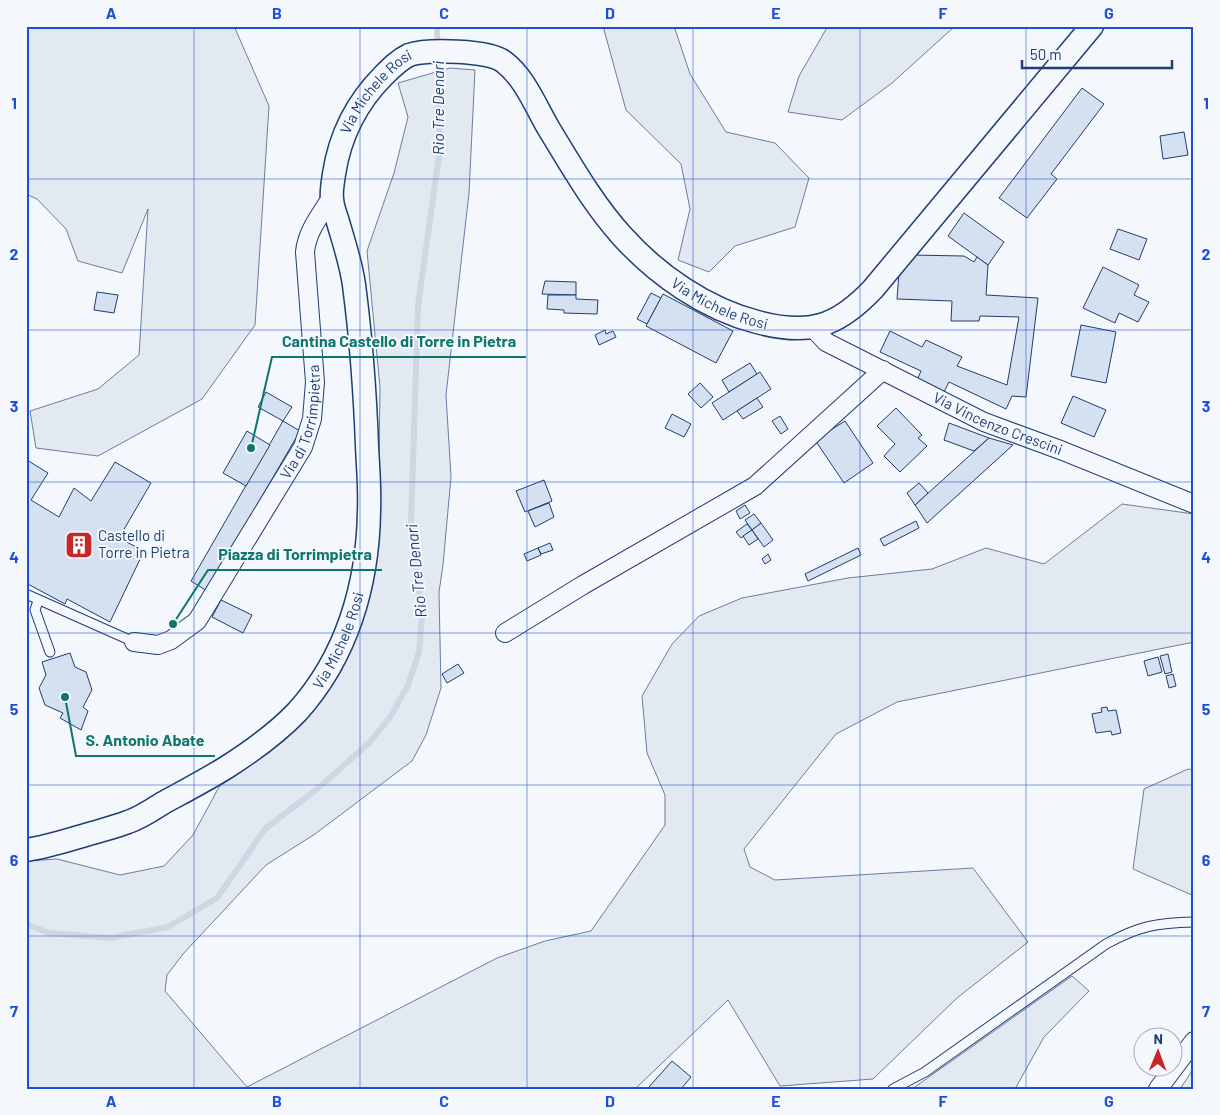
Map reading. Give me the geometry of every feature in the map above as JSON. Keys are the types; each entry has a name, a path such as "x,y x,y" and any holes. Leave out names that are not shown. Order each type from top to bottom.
{"street":[{"name":"Via Michele Rosi","path":"26,850 48,846 129,822 239,759 264,742 299,710 323,677 342,645 353,618 360,592 370,510 365,390 354,288 351,269 332,198 335,168 348,124 357,106 378,80 396,63 413,54 426,52 484,54 496,56 503,60 516,74 606,217 622,236 652,264 697,296 735,315 773,326 812,327 826,324 841,317 869,293 1092,26"},
{"name":"Via di Torrimpietra","path":"134,642 158,645 171,640 197,621 303,447 312,419 315,382 305,252 310,231 332,198"},
{"name":"Via Vincenzo Crescini","path":"812,327 826,342 984,422 1063,451 1194,504"},
{"path":"505,633 583,585 755,486 882,370"},
{"path":"1158,1089 1194,1041"}],"lane":[{"path":"26,594 38,601 110,630 134,642"},
{"path":"38,601 35,610 50,652"},
{"path":"893,1089 925,1072 1106,944 1146,926 1168,922 1194,922"}],"shaded area":[{"path":"26,26 234,26 269,106 255,325 202,399 98,456 36,448 30,411 98,389 139,355 148,209 122,273 78,261 66,229 37,199 26,194"},
{"path":"603,26 674,26 690,74 726,132 775,143 809,178 795,227 735,246 709,272 678,260 690,209 681,164 626,110"},
{"path":"828,26 955,26 892,83 842,120 788,112 799,76"},
{"path":"450,68 475,70 469,193 446,395 451,477 439,592 441,688 426,735 412,761 315,834 266,865 183,954 167,975 165,991 247,1087 497,958 545,941 591,931 665,825 665,795 647,753 642,696 672,644 699,616 742,598 848,578 932,569 986,548 1044,564 1122,504 1194,514 1194,642 897,702 836,734 744,849 750,867 775,880 973,868 1028,942 957,998 873,1079 780,1086 728,1000 635,1089 26,1089 26,861 57,859 120,875 164,866 193,835 219,787 299,724 341,671 359,629 378,532 380,387 367,251 394,173 408,117 398,83"},
{"path":"1188,769 1194,770 1194,896 1133,869 1144,789"},
{"path":"1072,976 1089,991 1044,1037 1015,1089 912,1089"},
{"path":"1194,1068 1194,1089 1180,1089"}],"building":[{"path":"1082,88 1104,104 1051,174 1057,179 1027,218 999,198"},
{"path":"1184,132 1188,155 1163,159 1160,136"},
{"path":"964,213 1004,242 988,265 948,236"},
{"path":"1118,229 1147,239 1139,260 1110,249"},
{"path":"911,255 964,256 974,262 977,257 988,265 986,295 1038,298 1026,397 1012,396 1006,409 949,382 944,392 917,380 921,371 880,352 890,331 922,347 926,340 962,357 957,366 1007,385 1019,317 980,316 979,321 951,321 952,301 897,299 899,273"},
{"path":"1103,267 1139,285 1134,295 1149,302 1138,322 1119,313 1115,323 1083,308"},
{"path":"545,281 576,282 576,295 542,294"},
{"path":"97,292 118,295 114,313 94,310"},
{"path":"651,293 661,298 647,324 637,319"},
{"path":"663,294 733,331 716,363 646,326"},
{"path":"548,295 576,295 576,299 598,300 597,314 564,313 564,310 547,309"},
{"path":"1081,325 1116,332 1106,383 1071,376"},
{"path":"605,330 606,334 613,331 616,337 599,345 595,335"},
{"path":"750,363 757,374 729,392 722,380"},
{"path":"760,372 771,389 723,420 712,403"},
{"path":"700,383 713,397 701,408 688,394"},
{"path":"266,392 292,407 283,421 258,407"},
{"path":"1073,396 1106,410 1094,437 1061,423"},
{"path":"757,398 763,407 743,419 737,411"},
{"path":"896,408 922,435 918,438 927,446 900,472 884,456 895,444 877,426"},
{"path":"672,414 691,424 684,437 665,428"},
{"path":"780,416 788,429 781,434 772,421"},
{"path":"283,421 300,431 207,591 191,581"},
{"path":"845,421 873,463 844,483 815,440"},
{"path":"949,423 989,438 974,451 944,440"},
{"path":"247,431 270,445 246,486 223,473"},
{"path":"989,438 1013,445 927,523 915,505"},
{"name":"Castello di Torre in Pietra","path":"27,460 48,473 31,500 59,517 74,488 91,501 115,462 151,483 119,538 144,551 110,622 67,599 65,604 26,583"},
{"path":"544,480 552,501 525,512 516,491"},
{"path":"919,483 928,493 915,505 907,493"},
{"path":"549,503 554,517 535,527 528,511"},
{"path":"745,505 750,513 740,519 736,511"},
{"path":"754,514 761,523 752,530 745,520"},
{"path":"916,521 919,528 884,546 880,539"},
{"path":"761,523 773,540 764,547 752,530"},
{"path":"747,524 752,530 741,538 736,532"},
{"path":"752,530 758,539 749,545 743,536"},
{"path":"550,543 553,550 541,554 538,548"},
{"path":"538,548 541,555 527,561 524,554"},
{"path":"858,548 861,555 808,581 805,574"},
{"path":"768,554 771,560 765,564 762,559"},
{"path":"221,600 252,615 243,633 212,617"},
{"path":"70,653 75,667 86,672 92,690 83,707 88,711 81,730 60,718 63,713 45,705 39,688 46,675 42,662"},
{"path":"1168,654 1172,672 1165,674 1160,656"},
{"path":"1158,657 1162,672 1148,676 1144,661"},
{"path":"458,664 464,673 447,683 442,674"},
{"path":"1173,674 1176,686 1169,688 1166,676"},
{"path":"1107,707 1108,711 1116,710 1121,733 1112,735 1111,731 1096,733 1092,714 1102,712 1101,708"},
{"path":"672,1061 691,1077 681,1089 652,1089 649,1087"}],"waterway":[{"name":"Rio Tre Denari","path":"26,924 49,933 110,938 168,927 217,898 265,829 317,789 369,743 391,716 408,685 419,652 422,616 411,523 418,306 440,148 437,26"}],"place":[{"name":"Cantina Castello di Torre in Pietra","path":"251,448"},
{"name":"Castello di Torre in Pietra","path":"79,545"},
{"name":"Piazza di Torrimpietra","path":"173,624"},
{"name":"S. Antonio Abate","path":"65,697"}]}
